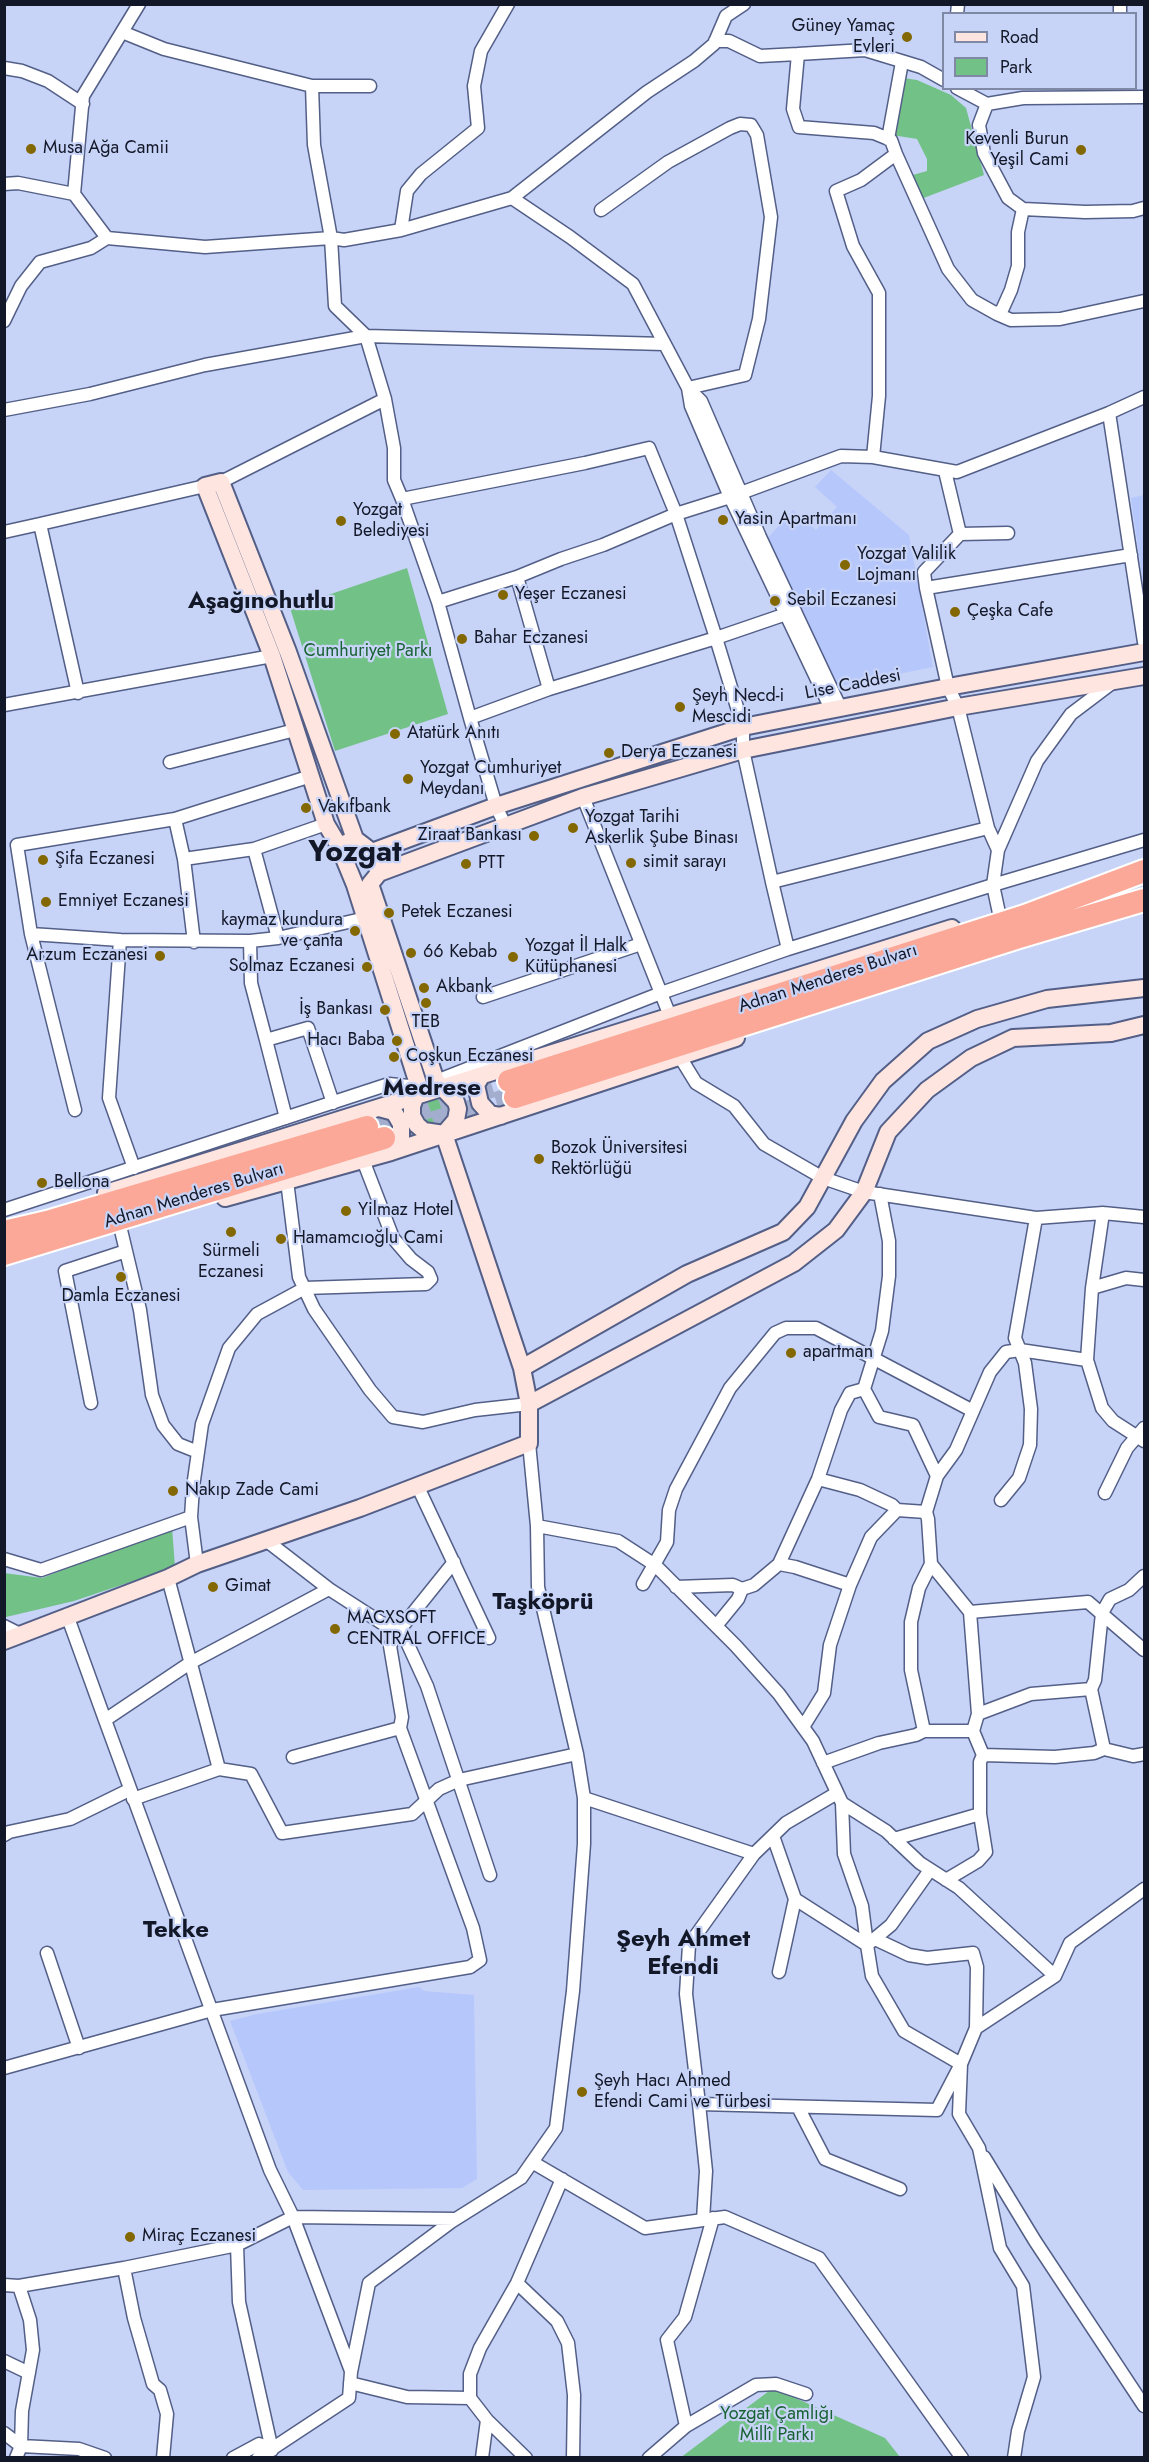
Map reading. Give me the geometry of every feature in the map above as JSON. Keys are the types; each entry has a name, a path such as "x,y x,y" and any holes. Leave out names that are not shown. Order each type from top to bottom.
{"highway":[{"name":"Adnan Menderes Bulvarı","path":"1144,869 1025,916 512,1089 1019,937 1144,902"},
{"name":"Adnan Menderes Bulvarı","path":"4,1232 382,1130"},
{"name":"Adnan Menderes Bulvarı","path":"4,1256 382,1130"}],"street":[{"path":"74,195 83,96 139,4"},
{"path":"401,230 407,191 421,174 478,128 474,86 481,51 508,4"},
{"path":"4,321 21,286 40,262 90,249 107,238 206,247 331,238 344,240 401,230 513,198 647,92 694,61 715,41 726,16 744,4"},
{"path":"123,32 164,49 312,86 370,86"},
{"path":"715,41 729,41 760,56 865,50 921,67 942,79"},
{"path":"798,54 793,109 799,127 873,133 891,140 948,268 972,300 1011,320 1060,319 1144,301"},
{"path":"888,139 902,62"},
{"path":"4,68 22,70 48,81 82,105"},
{"path":"312,86 314,145 331,238 335,306 366,336 385,399 394,448 394,480 438,602 496,806 505,825"},
{"path":"961,90 987,105 1023,98 1074,99 1119,92 1144,97"},
{"path":"978,90 987,105"},
{"path":"987,105 979,125 984,153 1008,198 1023,209 1085,212 1133,211 1144,208"},
{"path":"601,210 668,162 730,128 740,124 751,124 757,135 771,217 759,319 745,375 688,388"},
{"path":"873,457 879,396 879,292 853,246 836,191 861,180 896,154"},
{"path":"4,183 18,183 74,195 107,238"},
{"path":"513,198 633,284 688,388 691,406 835,708"},
{"path":"997,314 1002,310 1011,290 1018,266 1018,232 1023,209"},
{"path":"4,410 90,394 205,365 366,336 664,344"},
{"path":"438,602 518,577 676,514 841,456 873,457 957,472 1109,413 1144,397"},
{"path":"4,532 213,484 385,399"},
{"path":"1109,413 1144,642"},
{"path":"402,499 585,464 649,448 676,514 743,727 742,750 788,949"},
{"path":"945,471 960,534"},
{"path":"213,484 326,824 339,846 368,881 439,1085 456,1102 458,1109 456,1119 444,1134"},
{"path":"213,484 288,652 355,839 372,852 366,918 418,1091 412,1106 412,1116 424,1131 444,1134"},
{"path":"40,524 78,693"},
{"path":"998,850 988,828 958,706 948,687 924,572 960,534 1008,533"},
{"path":"926,588 1131,555"},
{"path":"518,577 549,688"},
{"path":"470,718 549,688 791,613"},
{"name":"Lise Caddesi","path":"372,852 496,806 743,727 1144,652"},
{"path":"4,705 272,656"},
{"path":"368,881 583,796 742,750 958,706 1112,683 1144,676"},
{"path":"999,913 993,885 998,850 1037,761 1071,714 1112,683"},
{"path":"170,762 295,730"},
{"path":"4,839 17,845 175,819 310,776"},
{"path":"583,796 670,1016"},
{"path":"175,819 184,859 194,942"},
{"path":"184,859 254,849 326,824"},
{"path":"772,882 988,828"},
{"path":"339,846 355,839"},
{"path":"439,1085 661,993 788,949 1144,840"},
{"path":"17,845 31,934 75,1110"},
{"path":"254,849 278,938"},
{"path":"4,1209 389,1084 418,1091 482,1075 1144,869"},
{"path":"4,1225 382,1130 444,1134 1144,902"},
{"path":"31,934 120,940 250,941 278,938 366,918"},
{"path":"120,940 109,1098 134,1168"},
{"path":"250,941 251,983 286,1118"},
{"path":"483,997 640,944"},
{"path":"522,1368 687,1274 783,1232 807,1207 854,1121 884,1081 928,1041 977,1019 1047,999 1144,988"},
{"path":"287,1181 299,1277 314,1309 370,1390 393,1417 423,1422 475,1410 529,1404 794,1263 836,1230 872,1193 888,1132 927,1090 971,1058 1013,1038 1112,1033 1144,1025"},
{"path":"266,1040 308,1029 333,1102"},
{"path":"680,1057 696,1083 734,1106 764,1144 823,1178 872,1193 1036,1218 1103,1213 1144,1217"},
{"path":"482,1075 476,1085 480,1103 490,1114 501,1116"},
{"path":"4,1256 363,1160 382,1130 418,1091"},
{"path":"258,2457 349,2398 369,2283 455,2219 521,2178 556,2128 573,1991 584,1844 584,1798 577,1754 538,1587 537,1526 529,1443 529,1404 522,1368 444,1134"},
{"path":"197,1564 191,1517 202,1424 229,1348 257,1314 305,1288 426,1284 431,1279 428,1272 411,1259 393,1238 363,1160"},
{"path":"872,1193 889,1241 889,1276 882,1331 864,1389 879,1417 913,1425 938,1476"},
{"path":"1103,1213 1092,1288 1087,1360 1102,1408 1113,1421 1142,1435 1127,1448 1105,1493"},
{"path":"1001,1500 1019,1478 1030,1445 1031,1409 1025,1363 1015,1338 1036,1218"},
{"path":"120,1226 140,1310 152,1395 163,1425 178,1444 198,1452"},
{"path":"92,1403 65,1271 126,1251"},
{"path":"1092,1288 1126,1278 1144,1280"},
{"path":"643,1584 667,1542 669,1510 676,1489 730,1388 775,1333 786,1328 816,1328 973,1411"},
{"path":"924,1731 911,1670 911,1622 919,1588 931,1564 926,1512 938,1476 956,1450 995,1365 1006,1352 1020,1350 1087,1360"},
{"path":"716,1626 738,1599 742,1590 754,1585 779,1564 818,1479 841,1410 850,1393 864,1389"},
{"path":"4,1626 12,1637 168,1578 197,1564 360,1508 529,1443"},
{"path":"818,1479 860,1490 892,1505 897,1510 926,1512"},
{"path":"417,1485 489,1638"},
{"path":"802,1727 824,1693 830,1645 850,1585 871,1537 897,1510"},
{"path":"4,1559 41,1570 191,1517"},
{"path":"537,1526 618,1541 655,1565 779,1694 813,1741 840,1798 844,1854 862,1906 871,1942 872,1976 904,2031 961,2064"},
{"path":"267,1541 329,1590 405,1638 427,1686 490,1875"},
{"path":"4,2068 212,2010 470,1967 480,1960 473,1928 400,1728 402,1717 390,1646 397,1633 454,1562"},
{"path":"779,1564 850,1585"},
{"path":"931,1564 970,1612 978,1714 973,1731 982,1755 980,1814 986,1852 978,1861 946,1880"},
{"path":"1104,1749 1091,1689 1095,1680 1102,1613 1110,1599 1129,1590 1144,1576"},
{"path":"168,1578 219,1770"},
{"path":"676,1587 733,1585 742,1590"},
{"path":"105,1720 190,1663 329,1590"},
{"path":"970,1612 1088,1602 1144,1650"},
{"path":"68,1615 131,1794 270,2170 293,2217 351,2378"},
{"path":"978,1714 1031,1694 1091,1689"},
{"path":"293,1757 400,1728"},
{"path":"823,1763 879,1743 916,1735 924,1731 973,1731"},
{"path":"982,1755 1054,1757 1094,1753 1104,1749 1133,1756 1144,1754"},
{"path":"4,1835 9,1832 70,1820 131,1794 219,1770 251,1774 282,1833 412,1814 439,1789 459,1780 577,1754"},
{"path":"584,1798 754,1854"},
{"path":"686,2426 667,2340 685,2317 708,2219 706,2171 686,1994 688,1945 754,1854 786,1823 840,1798"},
{"path":"840,1798 894,1839 920,1863 959,1888 1055,1976"},
{"path":"894,1839 980,1814"},
{"path":"773,1836 795,1899 778,1972"},
{"path":"871,1942 891,1925 930,1870"},
{"path":"976,2028 1055,1976 1070,1943 1144,1889"},
{"path":"795,1899 871,1942 909,1955 927,1958 973,1953 977,1967 976,2028 961,2064 937,2110"},
{"path":"47,1953 79,2048"},
{"path":"961,2064 959,2114 1035,2241 1144,2406"},
{"path":"699,2104 937,2110 959,2114"},
{"path":"798,2107 825,2159 900,2188"},
{"path":"979,2148 1000,2248 1023,2286 1034,2377 1018,2431 1014,2457"},
{"path":"532,2162 645,2228 725,2217 819,2258 962,2457"},
{"path":"526,2457 487,2420 470,2398 470,2374 480,2348 518,2283 562,2179"},
{"path":"4,2285 19,2286 124,2268 237,2245 293,2217 455,2219"},
{"path":"237,2245 239,2302 272,2450"},
{"path":"124,2268 134,2318 153,2384 160,2390 167,2414 163,2457"},
{"path":"518,2283 557,2321 568,2343 574,2395 573,2457"},
{"path":"19,2286 30,2320 33,2350 22,2411 19,2452"},
{"path":"4,2361 29,2373"},
{"path":"351,2378 407,2397 470,2398"},
{"path":"649,2457 686,2426 756,2385 776,2384 806,2394"},
{"path":"482,2457 487,2420"},
{"path":"4,2433 19,2452"},
{"path":"233,2457 259,2444 272,2450"},
{"path":"19,2452 79,2449 105,2457"}],"shaded area":[{"name":"Yozgat Valilik Lojmanı","path":"831,470 909,535 933,667 835,687 765,541 793,510 816,530 837,507 815,487"},
{"path":"1144,495 1144,590 1131,498"},
{"path":"419,1987 424,1991 474,1995 477,2179 462,2188 303,2190 288,2172 230,2021 257,2014"}],"green space":[{"path":"903,78 917,80 951,95 966,108 984,175 921,199 909,176 927,171 927,159 917,139 892,135"},
{"name":"Cumhuriyet Parkı","path":"407,568 448,714 335,751 290,608"},
{"path":"435,1098 444,1102 448,1111 444,1120 435,1124 426,1120 422,1111 426,1102"},
{"path":"172,1527 175,1567 74,1601 6,1617 4,1573 42,1578"},
{"name":"Yozgat Çamlığı Millî Parkı","path":"773,2388 885,2438 900,2457 680,2458"}],"tunnel":[{"path":"377,1124 509,1081"},
{"path":"402,1132 515,1097"}],"place":[{"name":"Güney Yamaç Evleri","path":"907,37"},
{"name":"Musa Ağa Camii","path":"31,149"},
{"name":"Kevenli Burun Yeşil Cami","path":"1081,150"},
{"name":"Yasin Apartmanı","path":"723,520"},
{"name":"Yozgat Belediyesi","path":"341,521"},
{"name":"Yozgat Valilik Lojmanı","path":"845,565"},
{"name":"Yeşer Eczanesi","path":"503,595"},
{"name":"Sebil Eczanesi","path":"775,601"},
{"name":"Çeşka Cafe","path":"955,612"},
{"name":"Bahar Eczanesi","path":"462,639"},
{"name":"Şeyh Necd-i Mescidi","path":"680,707"},
{"name":"Atatürk Anıtı","path":"395,734"},
{"name":"Derya Eczanesi","path":"609,753"},
{"name":"Yozgat Cumhuriyet Meydanı","path":"408,779"},
{"name":"Vakıfbank","path":"306,808"},
{"name":"Yozgat Tarihi Askerlik Şube Binası","path":"573,828"},
{"name":"Ziraat Bankası","path":"534,836"},
{"name":"Şifa Eczanesi","path":"43,860"},
{"name":"simit sarayı","path":"631,863"},
{"name":"PTT","path":"466,864"},
{"name":"Emniyet Eczanesi","path":"46,902"},
{"name":"Petek Eczanesi","path":"389,913"},
{"name":"kaymaz kundura ve çanta","path":"355,931"},
{"name":"66 Kebab","path":"411,953"},
{"name":"Arzum Eczanesi","path":"160,956"},
{"name":"Yozgat İl Halk Kütüphanesi","path":"513,957"},
{"name":"Solmaz Eczanesi","path":"367,967"},
{"name":"Akbank","path":"424,988"},
{"name":"TEB","path":"426,1003"},
{"name":"İş Bankası","path":"385,1010"},
{"name":"Hacı Baba","path":"397,1041"},
{"name":"Coşkun Eczanesi","path":"394,1057"},
{"name":"Bozok Üniversitesi Rektörlüğü","path":"539,1159"},
{"name":"Bellona","path":"42,1183"},
{"name":"Yilmaz Hotel","path":"346,1211"},
{"name":"Sürmeli Eczanesi","path":"231,1232"},
{"name":"Hamamcıoğlu Cami","path":"281,1239"},
{"name":"Damla Eczanesi","path":"121,1277"},
{"name":"apartman","path":"791,1353"},
{"name":"Nakıp Zade Cami","path":"173,1491"},
{"name":"Gimat","path":"213,1587"},
{"name":"MACXSOFT CENTRAL OFFICE","path":"335,1629"},
{"name":"Şeyh Hacı Ahmed Efendi Cami ve Türbesi","path":"582,2092"},
{"name":"Miraç Eczanesi","path":"130,2237"}],"district":[{"name":"Aşağınohutlu","path":"261,602"},
{"name":"Yozgat","path":"355,854"},
{"name":"Medrese","path":"432,1089"},
{"name":"Taşköprü","path":"543,1603"},
{"name":"Tekke","path":"176,1931"},
{"name":"Şeyh Ahmet Efendi","path":"683,1954"}]}
